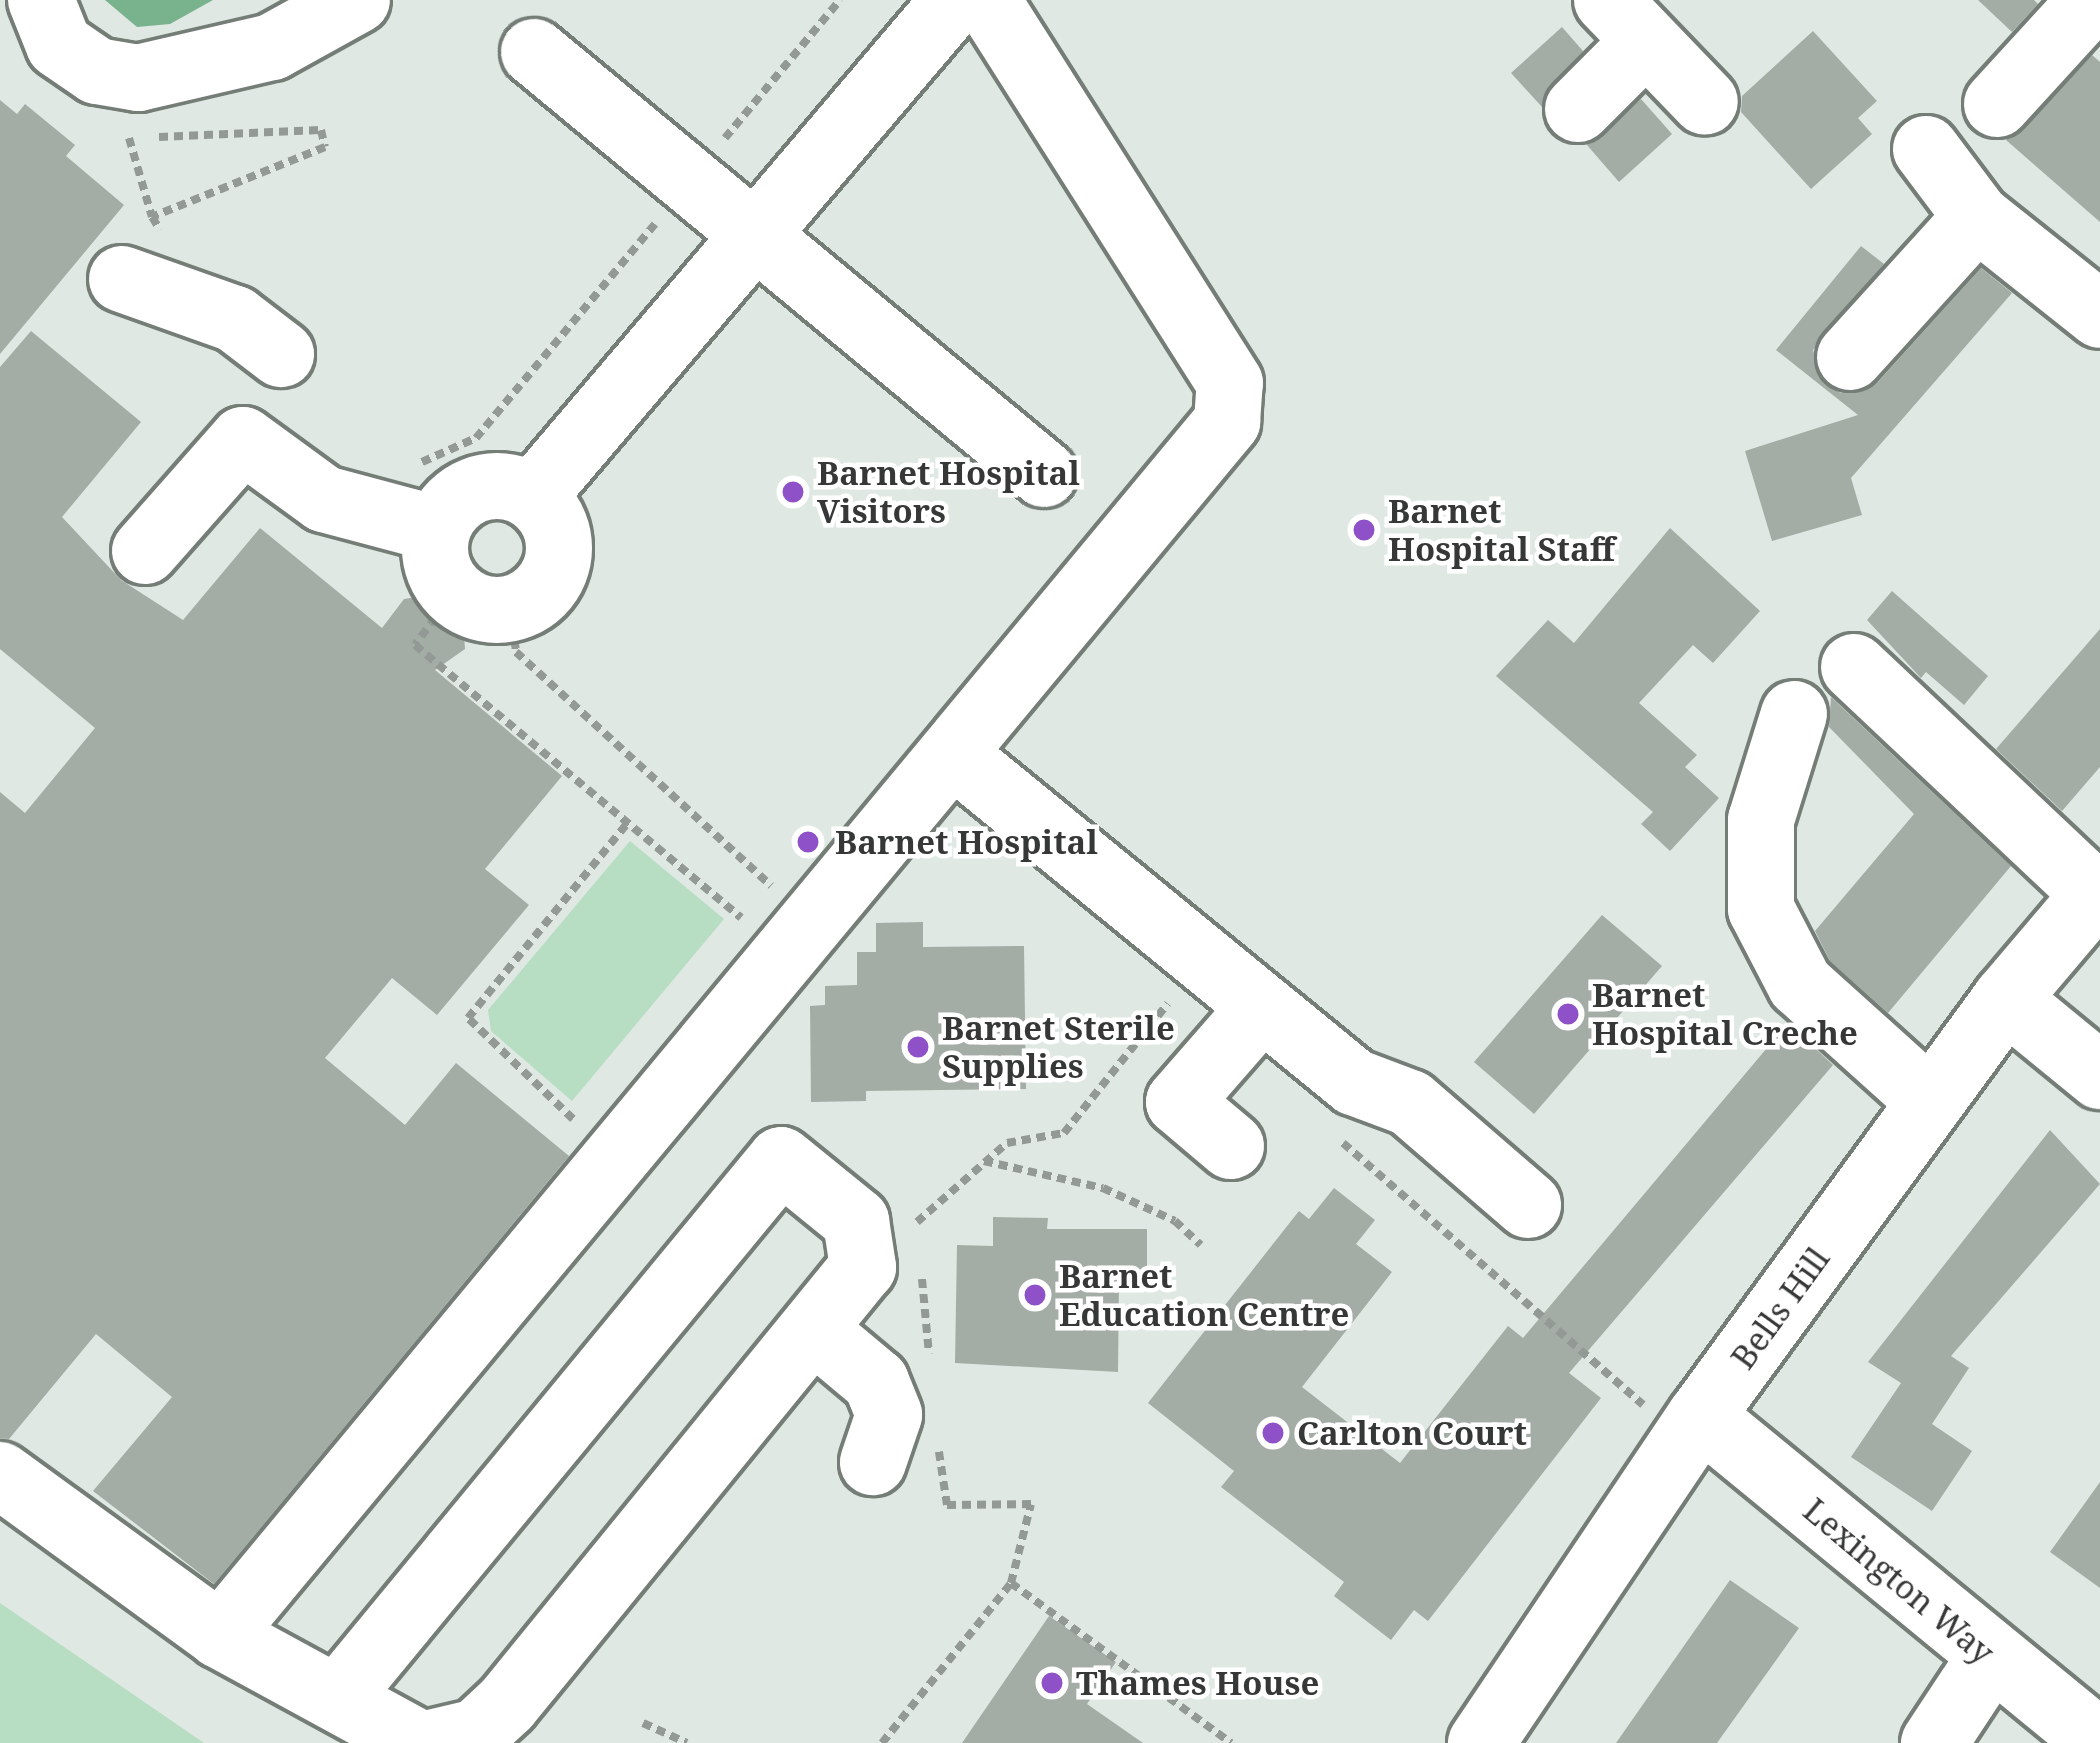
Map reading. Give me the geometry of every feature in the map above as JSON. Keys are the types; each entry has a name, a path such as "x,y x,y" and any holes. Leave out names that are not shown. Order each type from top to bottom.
{"street":[{"path":"41,0 59,45 97,71 138,78 272,47 357,0"},
{"path":"533,496 955,0"},
{"path":"220,1635 610,1155 1207,454 1227,422 1230,383 987,0"},
{"path":"1997,104 2092,0"},
{"path":"1578,109 1625,23 1705,102"},
{"path":"535,52 1044,474"},
{"path":"1926,149 1977,217 2100,315"},
{"path":"1850,357 1977,217"},
{"path":"147,266 235,319 281,354"},
{"path":"145,551 243,440 324,499 437,529"},
{"path":"477,488 533,496 557,530 556,570 482,601 436,563 437,529 477,488"},
{"path":"1854,667 2097,891"},
{"path":"1794,714 1761,820 1761,909 1800,984 1931,1102"},
{"path":"954,754 1354,1082 1410,1103 1528,1205"},
{"name":"Bells Hill","path":"1481,1743 1692,1428 2006,999 2097,891"},
{"path":"2006,999 2100,1076"},
{"path":"1231,1146 1179,1102 1262,1007"},
{"path":"340,1695 781,1160 856,1221 863,1267 507,1704 477,1732 431,1743"},
{"path":"814,1330 875,1382 889,1415 873,1462"},
{"name":"Lexington Way","path":"1692,1428 2100,1743"},
{"path":"0,1475 220,1635 340,1695 418,1743"},
{"path":"1934,1743 1990,1658"}],"path":[{"path":"417,463 476,438 840,0"},
{"path":"134,126 129,138 152,217 147,266"},
{"path":"129,138 321,130 325,147 152,217"},
{"path":"713,895 415,645 482,601 516,652 810,922"},
{"path":"610,1155 468,1018 626,825"},
{"path":"918,1231 917,1221 1006,1143 1064,1133 1203,958"},
{"path":"1323,1126 1692,1428"},
{"path":"982,1160 1102,1188 1175,1221 1201,1245"},
{"path":"920,1254 931,1370"},
{"path":"882,1743 1011,1582 1031,1504 947,1505 938,1440"},
{"path":"1011,1582 1231,1743"},
{"path":"643,1723 687,1743"}],"green space":[{"path":"105,0 213,0 170,24 137,27"},
{"path":"630,841 724,919 572,1101 491,1031 488,1010"},
{"path":"0,1603 204,1743 0,1743"}],"building":[{"path":"1978,0 2034,0 2038,4 2012,32"},
{"path":"1562,27 1583,51 1542,107 1511,73"},
{"path":"1813,31 1877,101 1858,118 1872,134 1811,189 1741,112 1742,96"},
{"path":"2092,55 2100,62 2100,222 2006,140"},
{"path":"1641,99 1672,134 1619,182 1587,145"},
{"path":"0,100 17,114 25,104 75,145 66,156 124,205 0,354"},
{"path":"1861,246 1884,264 1813,350 1824,384 1841,393 1878,382 1981,268 2012,293 1851,478 1862,515 1772,541 1745,451 1858,415 1776,350"},
{"path":"31,331 141,422 62,517 121,580 183,620 260,528 382,628 404,599 430,595 463,620 465,649 435,670 562,776 485,869 529,905 437,1015 392,978 325,1058 405,1125 456,1063 569,1156 214,1584 93,1491 172,1397 96,1334 9,1439 0,1438 0,792 25,813 95,728 0,649 0,367"},
{"path":"1670,528 1760,611 1713,663 1693,645 1639,703 1697,755 1685,767 1719,798 1670,851 1641,824 1653,812 1496,676 1548,620 1574,643"},
{"path":"1892,591 1988,676 1964,705 1926,672 1921,678 1867,620"},
{"path":"2100,629 2100,767 2062,811 1996,749"},
{"path":"1831,697 2011,866 1888,1013 1830,961 1815,931 1914,814 1829,727"},
{"name":"Barnet Hospital Creche","path":"1602,915 1662,966 1534,1114 1474,1062"},
{"name":"Barnet Sterile Supplies","path":"923,922 923,947 1024,946 1026,1089 866,1091 866,1101 811,1102 810,1006 825,1005 825,986 857,985 857,952 876,952 876,923"},
{"name":"Carlton Court","path":"1788,1023 1833,1065 1569,1373 1601,1398 1428,1621 1414,1610 1391,1640 1334,1596 1344,1582 1221,1487 1234,1471 1148,1403 1299,1211 1309,1219 1334,1188 1375,1220 1356,1244 1392,1272 1302,1387 1400,1463 1508,1326 1523,1338"},
{"path":"2050,1130 2100,1184 1951,1356 1969,1368 1932,1424 1972,1451 1932,1511 1851,1457 1901,1383 1868,1362"},
{"name":"Barnet Education Centre","path":"993,1217 1048,1218 1047,1229 1147,1229 1147,1281 1119,1281 1118,1372 955,1363 957,1245 993,1246"},
{"path":"2100,1482 2100,1588 2050,1552"},
{"path":"1730,1580 1799,1628 1717,1743 1616,1743"},
{"name":"Thames House","path":"1049,1616 1116,1662 1087,1704 1143,1743 962,1743"}],"place":[{"name":"Barnet Hospital Visitors","path":"793,492"},
{"name":"Barnet Hospital Staff","path":"1364,530"},
{"name":"Barnet Hospital","path":"808,842"},
{"name":"Barnet Hospital Creche","path":"1568,1014"},
{"name":"Barnet Sterile Supplies","path":"918,1047"},
{"name":"Barnet Education Centre","path":"1035,1295"},
{"name":"Carlton Court","path":"1273,1433"},
{"name":"Thames House","path":"1052,1683"}]}
